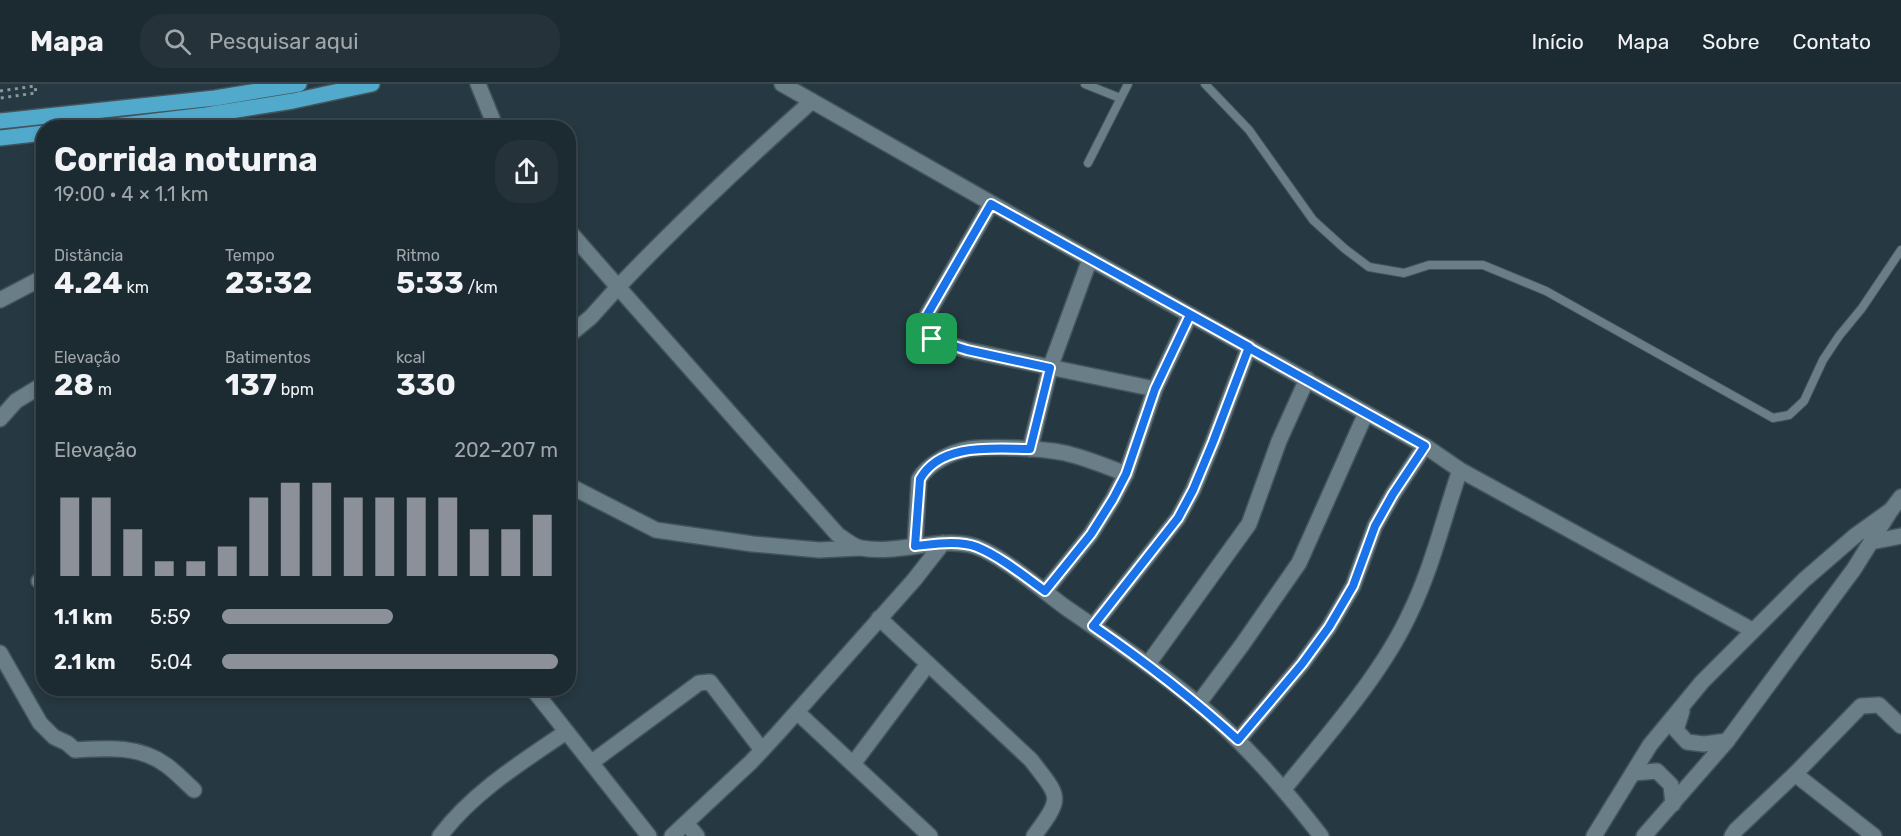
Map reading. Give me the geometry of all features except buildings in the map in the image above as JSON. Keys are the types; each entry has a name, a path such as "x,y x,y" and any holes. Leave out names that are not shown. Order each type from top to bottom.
{"main road":[{"path":"0,121 215,98 299,84"},
{"path":"160,120 293,101 372,84"},
{"path":"0,138 36,135"}],"street":[{"path":"478,84 493,120"},
{"path":"782,84 991,204 1425,446 1460,470 1752,630"},
{"path":"576,329 591,317 618,286 740,165 812,101"},
{"path":"991,204 927,315 925,331 932,339 967,350 1155,389"},
{"path":"576,239 838,535 859,548"},
{"path":"1030,449 1050,368 1090,259"},
{"path":"0,300 36,281"},
{"path":"1045,591 1103,517 1126,474 1155,389 1190,315"},
{"path":"1093,626 1178,518 1209,452 1249,347"},
{"path":"1148,664 1249,524 1279,441 1307,379"},
{"path":"0,419 16,401 36,389"},
{"path":"1198,704 1299,562 1366,413"},
{"path":"1238,740 1302,664 1329,627 1353,586 1375,526 1425,446"},
{"path":"915,546 920,479 935,462 968,450 1048,450 1083,458 1126,474"},
{"path":"1284,789 1384,659 1410,615 1421,589 1460,470"},
{"path":"576,490 656,530 753,544 819,550 859,548 892,550 943,543 976,547 1045,591 1148,664 1198,704 1238,740 1284,789 1321,836"},
{"path":"1644,836 1727,741 1854,568 1890,510 1901,497"},
{"path":"1593,836 1650,745 1683,705 1752,630 1833,554 1890,510"},
{"path":"1871,542 1901,536"},
{"path":"672,836 762,750 914,580 943,543"},
{"path":"879,618 1031,760 1052,788 1055,806 1034,836"},
{"path":"0,653 40,723 54,737 75,750 119,748 141,752 164,764 194,790"},
{"path":"854,764 928,664"},
{"path":"592,762 699,683 705,681 710,682 762,750"},
{"path":"538,696 649,836"},
{"path":"1683,705 1677,730 1687,742 1704,744 1727,741"},
{"path":"1732,836 1861,706 1878,705 1901,726"},
{"path":"797,712 930,836"},
{"path":"440,836 467,806 492,784 566,732"},
{"path":"1633,773 1657,771 1671,785 1673,804"},
{"path":"1795,774 1874,836"},
{"path":"686,823 697,836"}],"lane":[{"path":"1085,84 1120,98"},
{"path":"1088,163 1128,84"},
{"path":"1205,84 1250,130 1313,220 1369,267 1404,273 1429,265 1484,265 1546,291 1773,418 1789,415 1804,401 1823,360 1901,250"}],"path":[{"path":"0,91 35,86 36,93 0,98"}],"route":[{"path":"932,339 925,331 927,315 991,204 1249,347 1213,442 1193,490 1178,518 1093,626 1148,664 1238,740 1302,664 1329,627 1353,586 1375,526 1425,446 1249,347 1219,331 1190,315 1155,389 1126,474 1113,499 1091,534 1045,591 976,547 943,543 915,546 920,479 924,472 935,462 968,450 1030,449 1050,368 967,350 932,339"}]}
